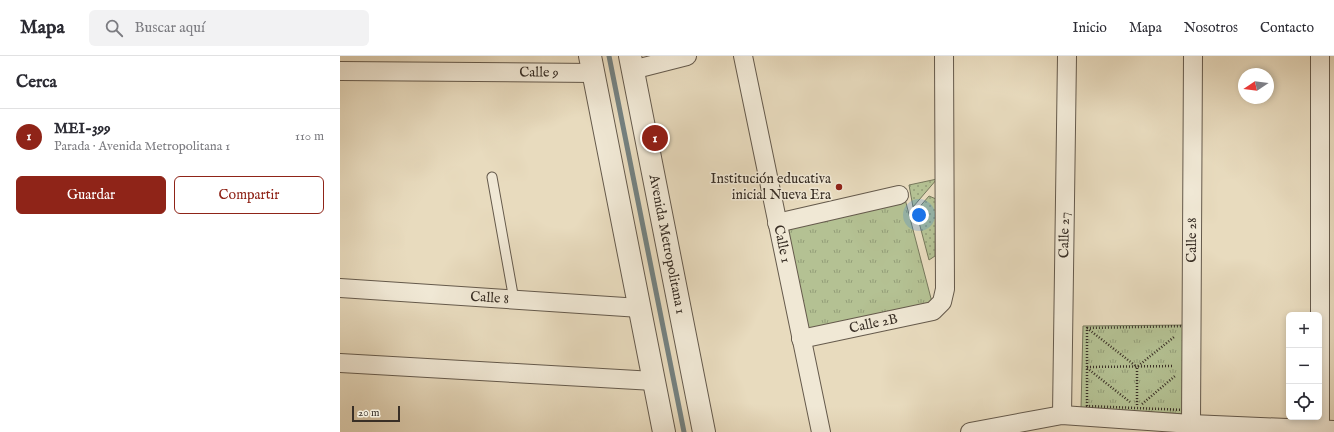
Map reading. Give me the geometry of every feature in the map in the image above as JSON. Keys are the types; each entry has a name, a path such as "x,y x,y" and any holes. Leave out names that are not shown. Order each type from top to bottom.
{"street":[{"path":"631,63 687,56"},
{"name":"Calle 1","path":"743,56 821,432"},
{"name":"Calle 2B","path":"801,339 933,311 942,302 945,288 944,56"},
{"name":"Calle 27","path":"1062,415 1067,56"},
{"name":"Calle 28","path":"1191,424 1193,56"},
{"path":"970,432 1062,415 1325,431 1320,56"},
{"name":"Avenida Metropolitana 1","path":"631,63 704,432"},
{"path":"592,65 664,432"},
{"name":"Calle 9","path":"345,66 592,65"},
{"path":"777,223 899,195"},
{"name":"Calle 8","path":"340,288 640,308"},
{"path":"340,364 654,381"}],"lane":[{"path":"492,177 514,300"}],"path":[{"path":"1087,328 1187,326"},
{"path":"1087,328 1087,406 1186,410 1187,326"},
{"path":"1182,331 1187,326"},
{"path":"1087,328 1137,367"},
{"path":"1137,367 1176,335"},
{"path":"1087,367 1186,366"},
{"path":"1181,371 1186,366"},
{"path":"1087,367 1137,408"},
{"path":"1137,367 1137,408"},
{"path":"1137,408 1175,375"}],"green space":[{"path":"937,179 913,207 909,185"},
{"path":"929,196 936,199 935,256 929,260 916,211"},
{"path":"905,199 933,306 808,334 783,225"},
{"path":"1188,325 1187,414 1081,409 1083,326"}],"waterway":[{"path":"609,56 684,432"}],"place":[{"name":"MEI-399","path":"655,138"},
{"name":"Institución educativa inicial Nueva Era","path":"839,187"}]}
